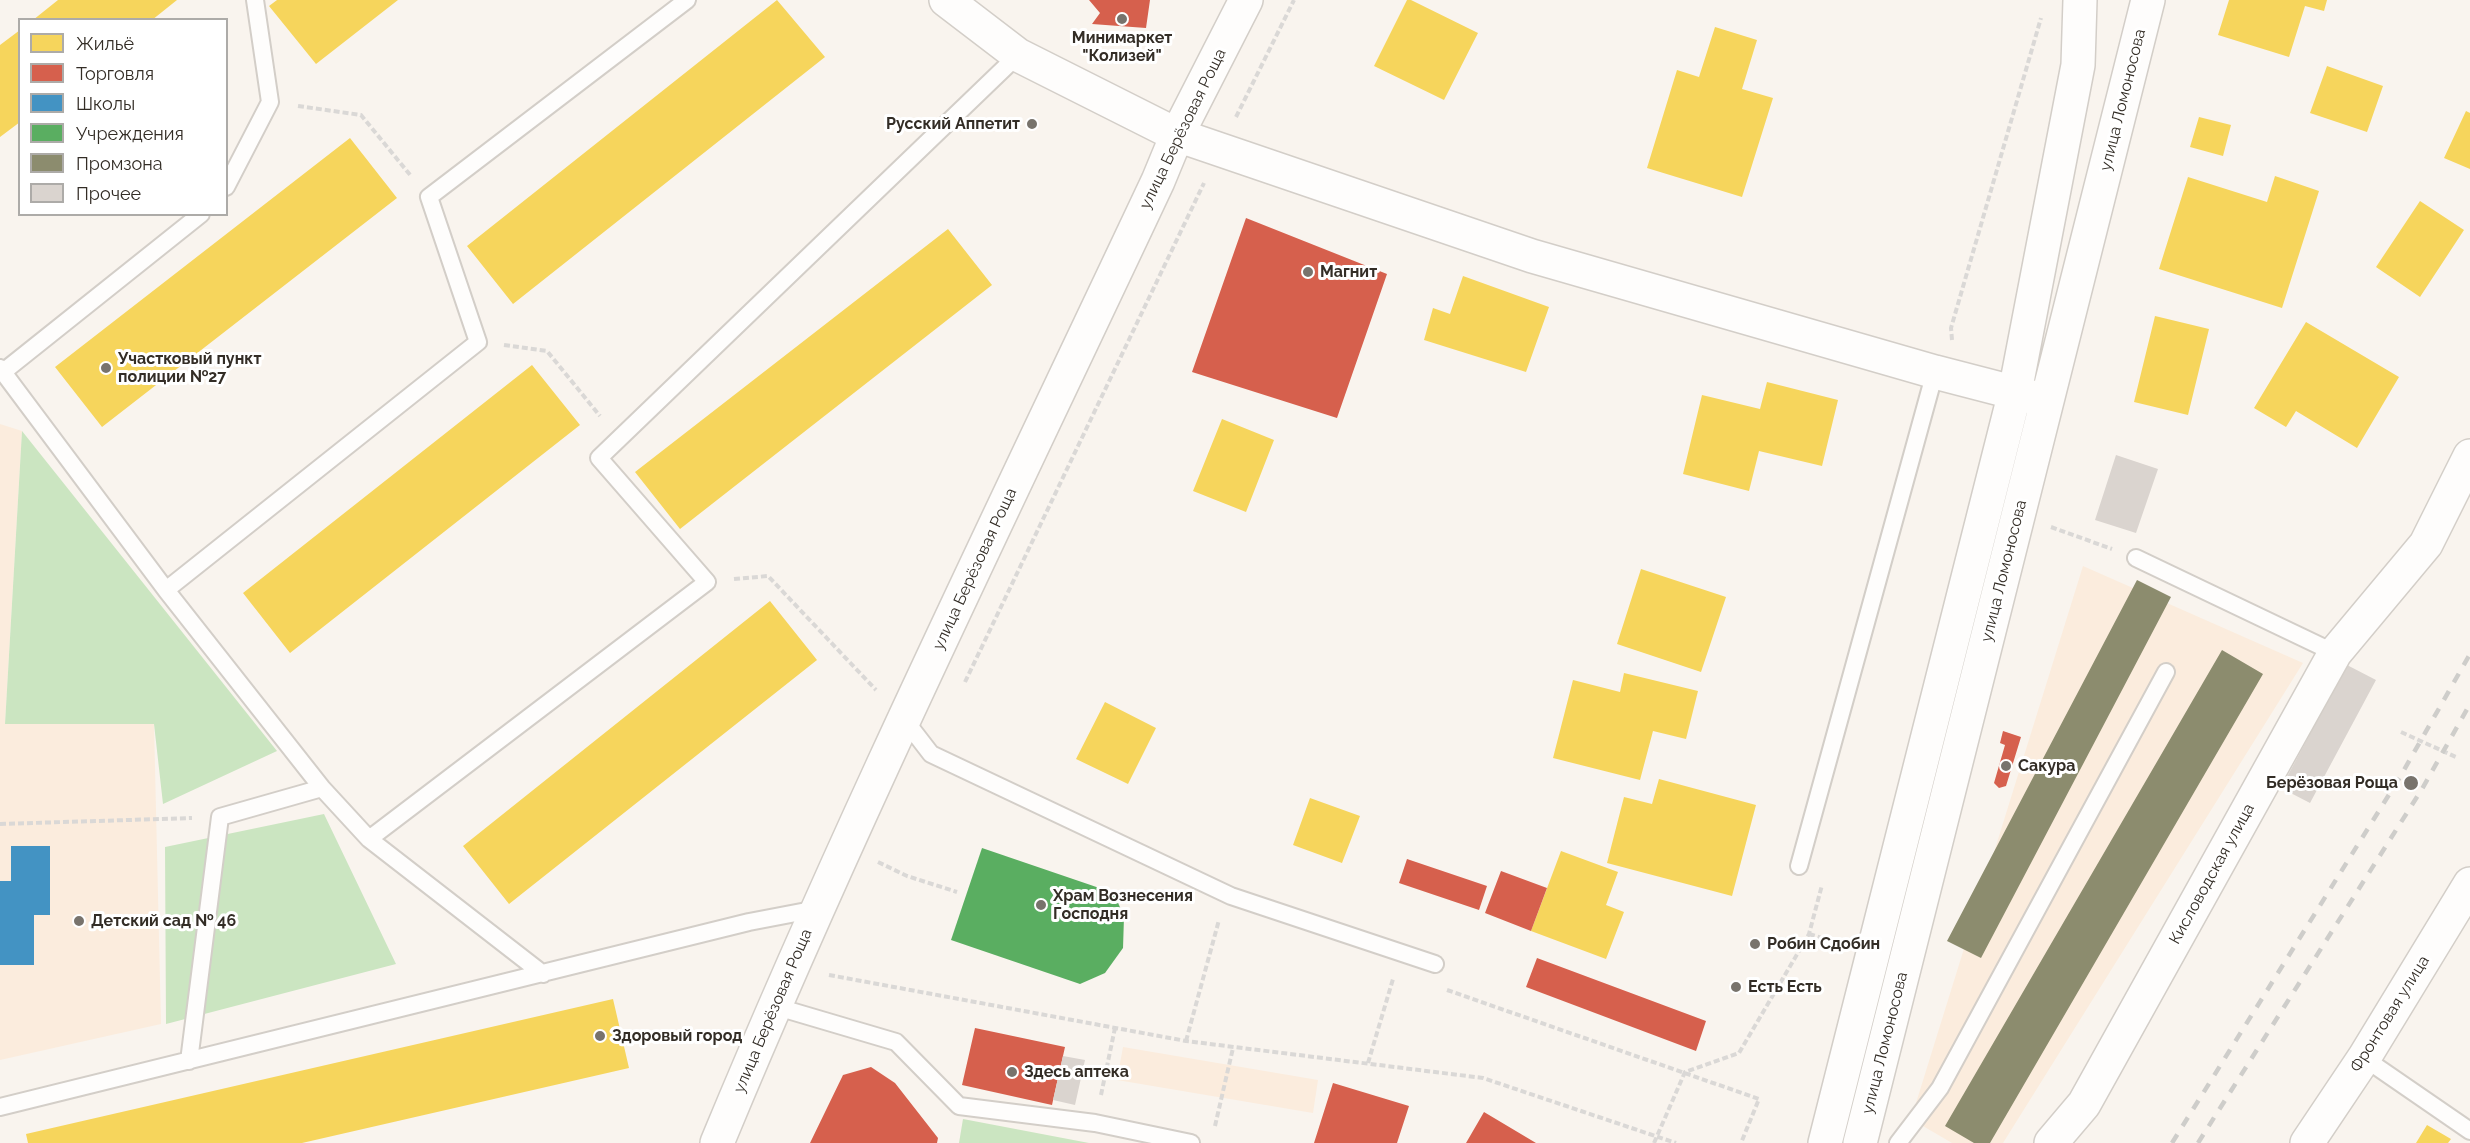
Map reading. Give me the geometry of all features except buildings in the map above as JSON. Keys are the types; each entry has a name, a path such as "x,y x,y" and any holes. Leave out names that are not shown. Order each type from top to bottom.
{"street":[{"path":"946,0 1018,55 1177,135 1532,256 1935,372 2047,401"},
{"name":"улица Берёзовая Роща","path":"717,1143 774,1006 904,719 1158,181 1177,135 1246,0"},
{"name":"улица Ломоносова","path":"1825,1143 2015,392 2078,65 2080,0"},
{"name":"улица Ломоносова","path":"1865,1141 2148,0"},
{"name":"Кисловодская улица","path":"2051,1143 2084,1104 2335,653 2426,544 2470,456"},
{"name":"Фронтовая улица","path":"2307,1143 2364,1058 2470,884"}],"lane":[{"path":"228,183 270,102 255,0"},
{"path":"166,590 478,342 429,197 687,0"},
{"path":"369,839 707,582 599,458 1018,55"},
{"path":"198,216 1,370 166,590 322,788 369,839 543,974"},
{"path":"1799,866 1935,372"},
{"path":"2136,558 2335,653"},
{"path":"1898,1143 1940,1088 2166,672"},
{"path":"904,719 931,754 1231,896 1436,964"},
{"path":"189,1061 220,817 322,788"},
{"path":"0,1107 749,922 817,909"},
{"path":"774,1006 896,1042 959,1106 1095,1123 1191,1143"},
{"path":"2364,1058 2470,1131"}],"path":[{"path":"962,689 1220,149 1294,0"},
{"path":"270,102 361,115 429,197"},
{"path":"478,342 548,351 602,418 599,458"},
{"path":"2048,526 2136,558"},
{"path":"707,582 768,576 904,719"},
{"path":"2402,732 2458,758"},
{"path":"0,824 220,817"},
{"path":"872,872 882,852"},
{"path":"878,862 907,876 957,892"},
{"path":"1186,1041 1221,911"},
{"path":"1368,1063 1395,972"},
{"path":"822,974 1186,1041 1483,1078 1677,1143"},
{"path":"1095,1123 1115,1028"},
{"path":"1213,1132 1233,1048"},
{"path":"1654,1143 1659,1136 1684,1072 1758,1099 1741,1143"}],"shaded area":[{"name":"Детский сад № 46","path":"0,424 22,431 5,724 154,724 161,1024 0,1060"},
{"path":"2083,566 2303,663 2003,1143 1952,1143 1911,1119"},
{"path":"1123,1047 1318,1080 1313,1113 1117,1080"}],"green space":[{"path":"22,431 277,751 163,804 154,724 5,724"},
{"path":"324,814 396,964 166,1024 165,847"},
{"path":"963,1119 1089,1143 959,1143"}],"railway":[{"path":"2172,1143 2400,777 2470,654"},
{"path":"2198,1143 2422,789 2470,704"}],"place":[{"name":"Минимаркет \"Колизей\"","path":"1122,19"},
{"name":"Русский Аппетит","path":"1032,124"},
{"name":"Магнит","path":"1308,272"},
{"name":"Участковый пункт полиции №27","path":"106,368"},
{"name":"Сакура","path":"2006,766"},
{"name":"Берёзовая Роща","path":"2411,783"},
{"name":"Храм Вознесения Господня","path":"1041,905"},
{"name":"Детский сад № 46","path":"79,921"},
{"name":"Робин Сдобин","path":"1755,944"},
{"name":"Есть Есть","path":"1736,987"},
{"name":"Здоровый город","path":"600,1036"},
{"name":"Здесь аптека","path":"1012,1072"}]}
